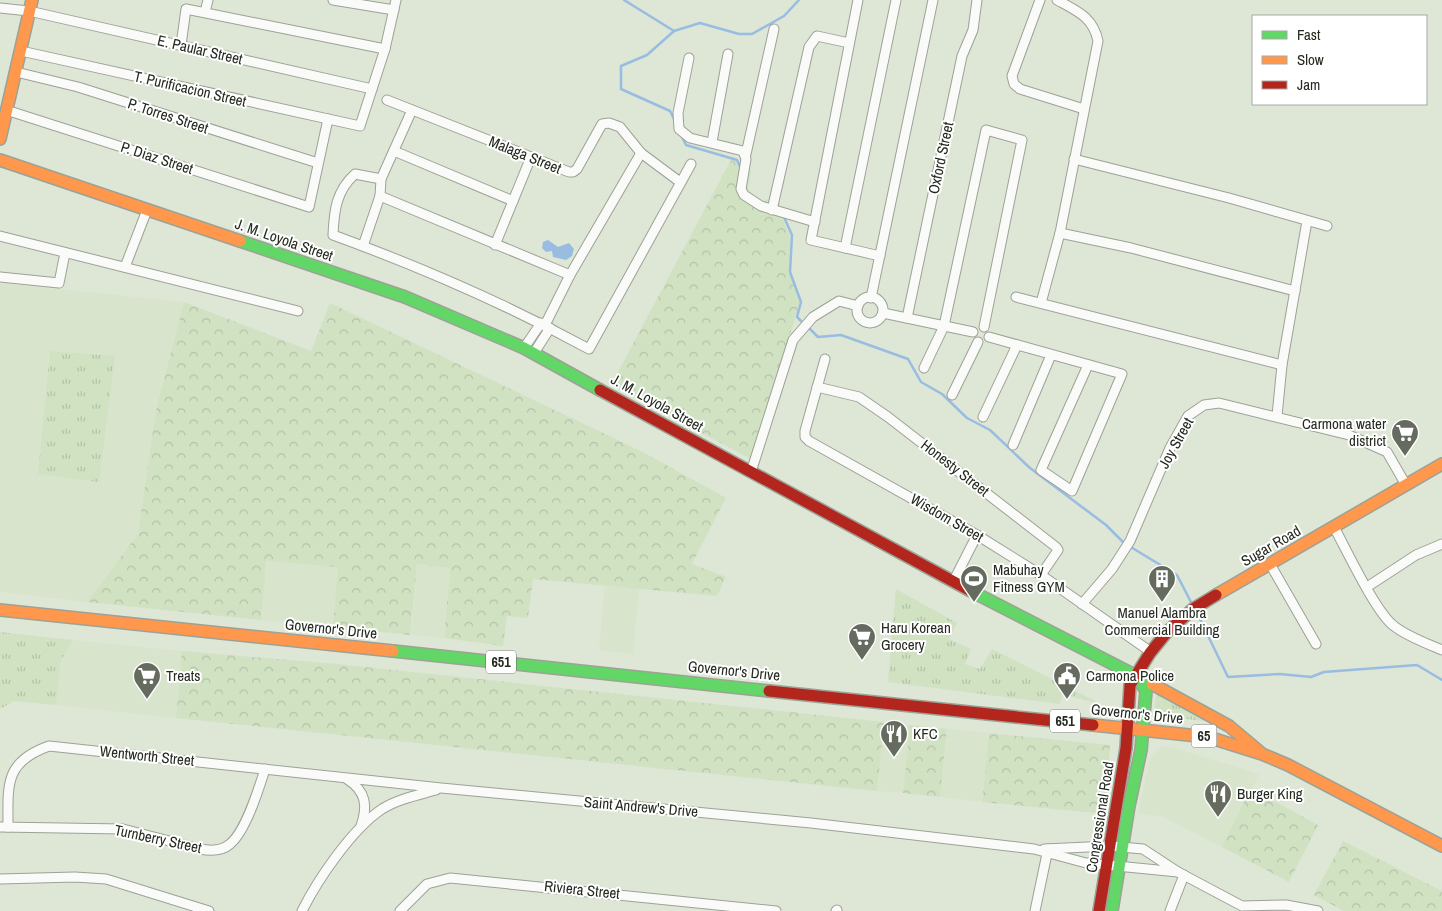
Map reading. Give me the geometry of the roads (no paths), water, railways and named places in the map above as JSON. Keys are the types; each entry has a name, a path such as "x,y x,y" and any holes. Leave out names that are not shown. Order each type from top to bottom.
{"main road":[{"path":"0,139 30,6"},
{"name":"J. M. Loyola Street","path":"0,160 405,297 529,350 953,582 1229,726 1262,754"},
{"name":"Sugar Road","path":"1128,727 1130,685 1138,678 1151,652 1184,616 1200,604 1442,464"},
{"name":"Governor's Drive","path":"0,610 1128,727 1208,737 1262,754 1442,846"},
{"path":"1138,678 1146,691 1143,729"},
{"name":"Congressional Road","path":"1099,911 1108,864 1128,727"},
{"name":"Congressional Road","path":"1112,911 1143,729"}],"street":[{"path":"205,12 208,0"},
{"path":"333,0 394,10"},
{"path":"372,89 385,49 396,0"},
{"path":"858,0 811,240 880,256"},
{"path":"845,248 896,0"},
{"path":"871,298 933,0"},
{"name":"Oxford Street","path":"907,318 962,56 973,30 977,0"},
{"path":"1040,0 1012,76 1014,84 1020,89 1084,108"},
{"path":"1041,303 1060,233 1098,41 1095,27 1080,13 1057,0"},
{"name":"E. Paular Street","path":"0,8 30,6 181,45 372,89"},
{"path":"181,45 186,9 385,49"},
{"path":"774,29 746,154 741,190 744,195 761,206 815,222"},
{"path":"772,210 809,47 817,36 849,43"},
{"name":"T. Purificacion Street","path":"21,51 360,126 372,89"},
{"path":"712,142 728,54"},
{"path":"690,58 677,122 684,134 738,148 746,154"},
{"name":"P. Torres Street","path":"16,72 78,87 318,163"},
{"name":"Malaga Street","path":"387,100 573,172 602,124 609,123 620,128 641,152 680,182"},
{"name":"P. Diaz Street","path":"6,110 308,207 318,163"},
{"path":"363,246 380,196 382,179 412,110"},
{"path":"318,163 328,119"},
{"path":"924,368 944,326 986,130 1022,140 984,327"},
{"path":"394,152 513,201"},
{"path":"529,350 541,341 545,325 570,275 641,152"},
{"path":"495,245 531,156"},
{"path":"1074,160 1229,198 1327,226"},
{"path":"382,179 355,174 344,184 334,208 332,235 476,291 589,349 691,164"},
{"path":"380,196 570,275"},
{"path":"125,267 147,210"},
{"path":"1277,416 1282,365 1307,221"},
{"path":"1060,233 1131,248 1295,291"},
{"path":"0,236 298,311"},
{"path":"0,277 59,284 65,253"},
{"path":"1016,297 1282,365"},
{"path":"871,298 882,304 883,313 878,320 867,323 860,318 858,306 863,300 871,298"},
{"path":"750,472 793,340 813,317 839,301 858,306"},
{"path":"883,313 973,332"},
{"path":"529,350 532,336 545,325"},
{"path":"973,332 979,326 984,327 988,331 989,337"},
{"path":"973,332 973,337 978,342"},
{"path":"978,342 986,341 989,337"},
{"path":"989,337 1122,374 1072,491 1041,470 1088,365"},
{"path":"952,395 978,342"},
{"path":"983,417 1017,345"},
{"path":"1012,445 1051,354"},
{"name":"Wisdom Street","path":"825,359 804,431 805,437 809,441 977,535 1041,575 1151,652"},
{"name":"Honesty Street","path":"817,387 859,397 888,417 1056,546 1058,550 1056,554 1041,575"},
{"name":"Joy Street","path":"1082,604 1112,569 1127,545 1170,448 1188,416 1204,405 1219,403 1349,435 1387,452 1406,485"},
{"path":"1334,527 1367,588 1392,625 1406,635 1442,650"},
{"path":"953,582 977,535"},
{"path":"1367,588 1416,555 1442,544"},
{"path":"1270,564 1316,644"},
{"name":"Wentworth Street","path":"4,827 8,789 16,766 34,752 49,746 441,788"},
{"name":"Turnberry Street","path":"4,827 123,829 200,849 224,853 247,817 256,798 265,769"},
{"path":"345,778 356,785 366,802 360,828"},
{"name":"Saint Andrew's Drive","path":"302,911 325,874 360,828 383,809 441,788 811,823 1034,849 1048,851 1086,863 1108,864 1181,874"},
{"name":"Saint Andrew's Drive","path":"1048,851 1110,846 1143,849 1181,874 1242,906 1286,905 1318,911"},
{"path":"1035,911 1048,851"},
{"path":"1170,911 1181,874"},
{"path":"0,879 75,877 106,879 209,911"},
{"name":"Riviera Street","path":"400,911 427,884 450,878 776,911"}],"water":[{"path":"548,240 558,247 569,243 574,249 572,256 566,260 553,257 552,251 546,252 542,248 543,242"}],"waterway":[{"path":"624,0 674,31"},
{"path":"675,121 670,111 621,89 621,66 647,55 674,31 700,23 739,34 752,34 784,16 799,0"},
{"path":"681,135 686,145 737,160 741,169"},
{"path":"783,215 792,235 790,272 801,302 797,317 801,321"},
{"path":"809,328 818,337 841,335 908,359 921,382 942,394 967,418 990,430 1030,468 1106,525 1124,543 1177,575 1192,604"},
{"path":"1196,611 1228,677 1280,674 1311,677 1324,672 1417,665 1442,680"}],"place":[{"name":"Carmona water district","path":"1405,457"},
{"name":"Mabuhay Fitness GYM","path":"974,603"},
{"name":"Manuel Alambra Commercial Building","path":"1162,603"},
{"name":"Haru Korean Grocery","path":"862,661"},
{"name":"Treats","path":"147,700"},
{"name":"Carmona Police","path":"1067,700"},
{"name":"KFC","path":"894,758"},
{"name":"Burger King","path":"1218,818"}]}
